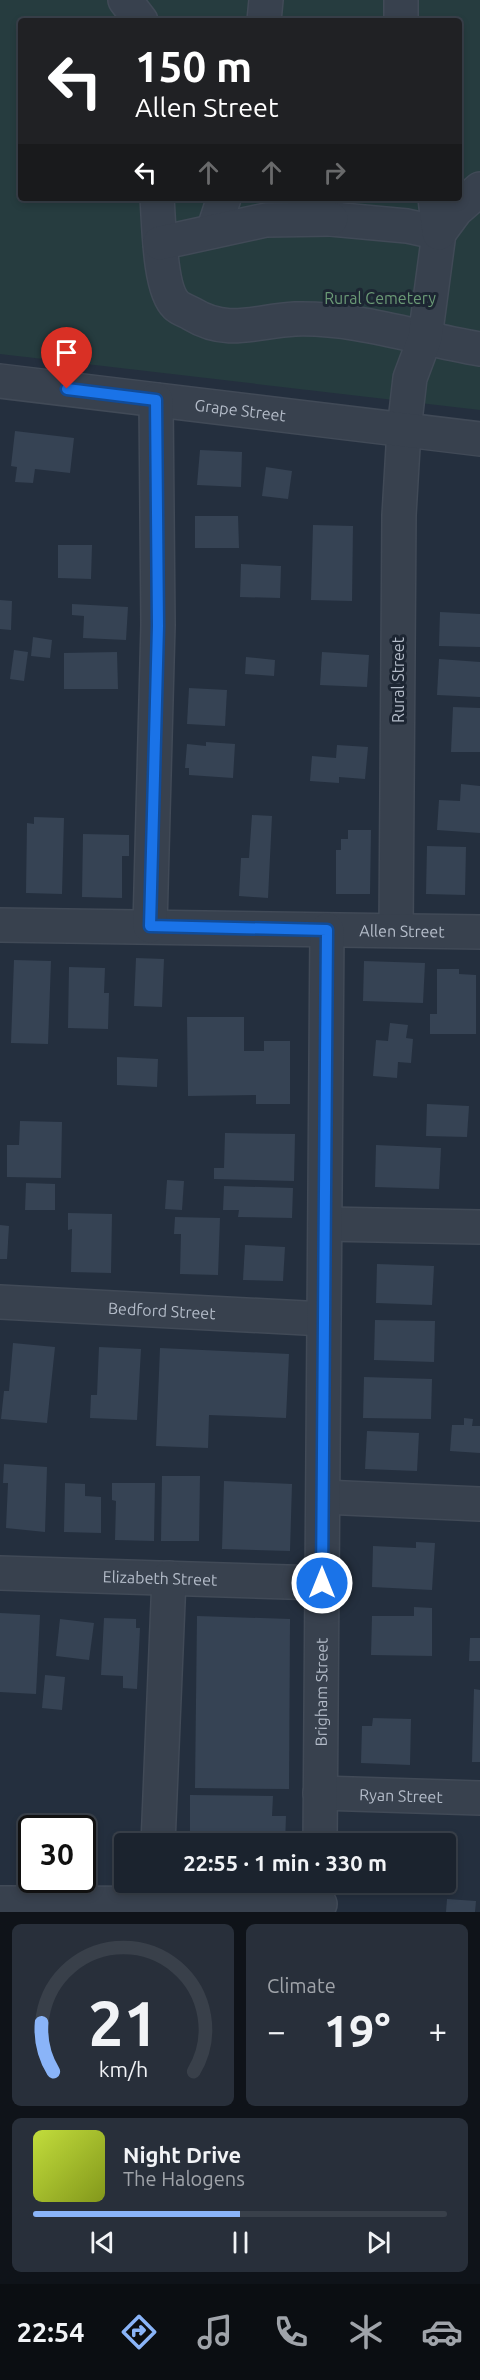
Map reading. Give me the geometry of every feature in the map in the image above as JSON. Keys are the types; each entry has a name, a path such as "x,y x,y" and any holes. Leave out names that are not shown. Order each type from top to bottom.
{"street":[{"path":"264,18 266,0"},
{"path":"401,0 401,18"},
{"path":"160,243 327,208 439,232 456,210 480,189"},
{"path":"157,201 165,284 175,304 199,318 226,327 294,319 344,321 480,349"},
{"path":"213,231 223,201"},
{"name":"Rural Street","path":"396,930 399,515 404,430 410,378 425,338 439,232 435,201"},
{"name":"Grape Street","path":"0,381 480,439"},
{"path":"150,926 158,626 156,400"},
{"name":"Allen Street","path":"0,925 480,932"},
{"name":"Brigham Street","path":"320,1833 327,930"},
{"path":"325,1224 480,1227"},
{"name":"Bedford Street","path":"0,1302 324,1319"},
{"path":"322,1497 480,1504"},
{"name":"Elizabeth Street","path":"0,1573 322,1583"},
{"path":"158,1833 169,1578"},
{"name":"Ryan Street","path":"321,1793 480,1798"},
{"path":"0,1903 156,1893 320,1899"}],"green space":[{"name":"Rural Cemetery","path":"0,0 480,0 480,410 0,354"}],"building":[{"path":"15,431 74,438 70,473 35,469 33,483 15,482 17,467 11,466"},
{"path":"200,450 242,452 241,487 197,485"},
{"path":"266,467 292,471 288,499 262,496"},
{"path":"195,516 238,516 239,548 195,548"},
{"path":"313,525 353,526 352,601 311,600"},
{"path":"58,545 92,545 91,579 58,578"},
{"path":"241,564 281,566 280,598 240,597"},
{"path":"0,600 12,601 11,630 0,629"},
{"path":"72,604 128,607 126,640 83,638 84,616 72,615"},
{"path":"440,612 480,614 480,647 439,646"},
{"path":"33,637 52,640 50,658 31,656"},
{"path":"14,650 28,652 24,681 10,679"},
{"path":"117,652 118,689 64,689 64,653"},
{"path":"322,652 369,655 367,687 320,685"},
{"path":"246,657 275,660 274,676 245,674"},
{"path":"439,659 480,662 480,697 437,695"},
{"path":"189,688 227,690 225,726 187,724"},
{"path":"453,707 480,708 480,752 451,752"},
{"path":"206,742 235,744 233,778 189,775 189,768 185,768 187,744 206,746"},
{"path":"337,745 368,747 365,779 339,777 339,783 310,781 312,756 336,758"},
{"path":"461,784 480,786 480,833 437,830 439,800 460,801"},
{"path":"252,815 272,816 268,898 239,896 241,858 249,858"},
{"path":"34,817 64,818 62,894 26,893 27,823 34,824"},
{"path":"348,830 371,830 370,894 336,894 336,850 341,850 341,839 348,839"},
{"path":"83,834 129,835 129,856 122,856 122,898 82,897"},
{"path":"427,846 466,847 465,895 426,894"},
{"path":"136,958 164,959 162,1007 134,1006"},
{"path":"14,960 51,961 48,1044 11,1043"},
{"path":"364,961 425,963 423,1003 363,1001"},
{"path":"69,967 105,968 104,993 109,993 108,1029 68,1028"},
{"path":"437,969 459,969 459,974 476,975 476,1034 430,1034 430,1014 437,1014"},
{"path":"187,1017 244,1017 244,1051 264,1051 264,1041 290,1041 290,1104 256,1104 256,1095 188,1096"},
{"path":"390,1023 408,1025 406,1038 413,1039 411,1063 398,1062 397,1078 373,1076 376,1040 388,1041"},
{"path":"117,1057 158,1059 157,1087 117,1085"},
{"path":"427,1104 469,1106 467,1137 426,1136"},
{"path":"20,1121 62,1122 61,1178 7,1177 7,1145 19,1145"},
{"path":"225,1133 295,1134 294,1181 214,1179 214,1168 224,1168"},
{"path":"376,1145 441,1148 439,1189 375,1187"},
{"path":"167,1180 184,1181 182,1210 165,1209"},
{"path":"26,1183 55,1184 55,1210 25,1210"},
{"path":"224,1186 293,1188 292,1218 238,1217 239,1210 223,1210"},
{"path":"68,1213 112,1214 111,1273 71,1272 72,1229 68,1230"},
{"path":"175,1217 220,1218 218,1275 180,1274 181,1234 174,1234"},
{"path":"0,1225 9,1226 7,1259 0,1259"},
{"path":"245,1245 285,1247 283,1281 243,1280"},
{"path":"377,1264 434,1266 432,1305 376,1303"},
{"path":"375,1320 435,1321 434,1362 374,1360"},
{"path":"13,1343 55,1347 47,1423 1,1419 4,1391 9,1391"},
{"path":"99,1347 141,1349 137,1420 90,1418 91,1395 97,1395"},
{"path":"160,1348 289,1354 286,1418 209,1415 208,1448 156,1446"},
{"path":"364,1377 432,1379 431,1419 363,1418"},
{"path":"464,1418 473,1419 472,1426 480,1426 480,1453 450,1451 452,1425 464,1425"},
{"path":"367,1431 419,1433 417,1471 365,1469"},
{"path":"4,1464 47,1467 45,1532 6,1528 8,1483 3,1483"},
{"path":"162,1476 200,1476 199,1541 161,1541"},
{"path":"224,1481 292,1484 290,1551 222,1549"},
{"path":"65,1483 85,1484 85,1496 101,1497 101,1533 64,1532"},
{"path":"112,1483 155,1483 154,1541 115,1540 116,1501 112,1500"},
{"path":"416,1542 435,1543 432,1590 372,1587 373,1546 416,1548"},
{"path":"414,1607 432,1608 432,1656 371,1655 372,1616 414,1616"},
{"path":"0,1613 40,1615 36,1694 0,1692"},
{"path":"197,1616 290,1619 289,1789 195,1788"},
{"path":"104,1618 136,1619 136,1628 140,1628 137,1689 123,1688 123,1676 101,1675"},
{"path":"60,1619 94,1623 89,1660 56,1656"},
{"path":"470,1638 480,1638 480,1661 469,1661"},
{"path":"45,1675 65,1677 62,1710 42,1708"},
{"path":"474,1689 480,1690 480,1762 472,1762"},
{"path":"373,1718 411,1719 410,1765 361,1763 362,1726 372,1726"},
{"path":"190,1795 273,1796 272,1816 286,1816 285,1833 190,1833"},
{"path":"447,1899 476,1901 475,1912 446,1912"}],"route":[{"path":"67,389 156,400 158,626 150,926 327,930 322,1583"}]}
